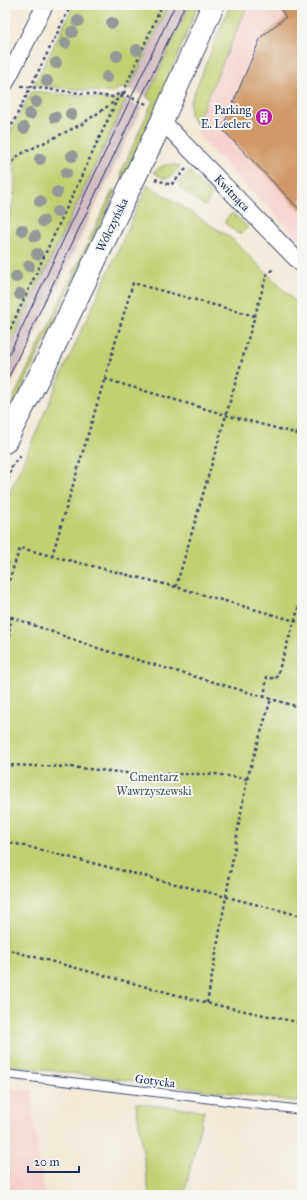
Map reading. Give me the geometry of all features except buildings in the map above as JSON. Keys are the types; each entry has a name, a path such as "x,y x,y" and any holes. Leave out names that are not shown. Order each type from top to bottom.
{"main road":[{"name":"Wólczyńska","path":"5,442 49,357 156,113 214,5"}],"street":[{"path":"11,85 45,5"},
{"name":"Kwitnąca","path":"156,113 302,265"}],"lane":[{"name":"Gotycka","path":"5,1074 302,1110"}],"path":[{"path":"5,148 6,137 71,5"},
{"path":"5,171 19,155 82,124 124,95 127,82 162,5"},
{"path":"11,85 113,96 120,93 156,113"},
{"path":"5,340 117,100"},
{"path":"176,587 255,316 268,274 273,268"},
{"path":"52,556 133,283 255,316"},
{"path":"105,379 226,415 302,435"},
{"path":"5,592 20,548 176,587 302,623"},
{"path":"264,697 267,677 276,679 302,596"},
{"path":"5,614 97,648 302,708"},
{"path":"5,674 11,617"},
{"path":"207,1003 247,779 271,699"},
{"path":"5,765 70,767 136,774 215,774 247,779"},
{"path":"5,841 302,916"},
{"path":"5,949 207,1003 302,1023"}],"shaded area":[{"path":"169,5 190,5 147,97 129,89"},
{"path":"248,5 302,5 302,243 199,137 196,124"},
{"path":"126,100 142,107 5,397 5,355"},
{"path":"5,1086 12,1089 33,1091 33,1119 45,1195 5,1195"}],"green space":[{"path":"74,5 169,5 129,89 119,88 113,93 34,85"},
{"path":"190,5 198,5 158,104 123,177 120,175 153,101 147,97"},
{"path":"230,5 248,5 196,124 190,115 190,103"},
{"path":"32,91 116,100 118,97 126,100 5,355 5,230 12,207 15,184 14,162 7,139"},
{"path":"164,165 180,166 172,176 165,179 153,172"},
{"path":"189,171 212,195 205,206 180,188 180,181"},
{"name":"Cmentarz Wawrzyszewski","path":"148,185 231,238 302,308 302,1102 5,1065 5,503"},
{"path":"113,190 116,191 5,424 5,416"},
{"path":"232,213 248,227 242,233 237,233 225,223 226,219"},
{"path":"136,1103 204,1111 184,1195 149,1195"}],"tram line":[{"path":"5,363 175,5"},
{"path":"5,385 185,5"}],"place":[{"name":"Parking E. Leclerc","path":"264,117"}]}
